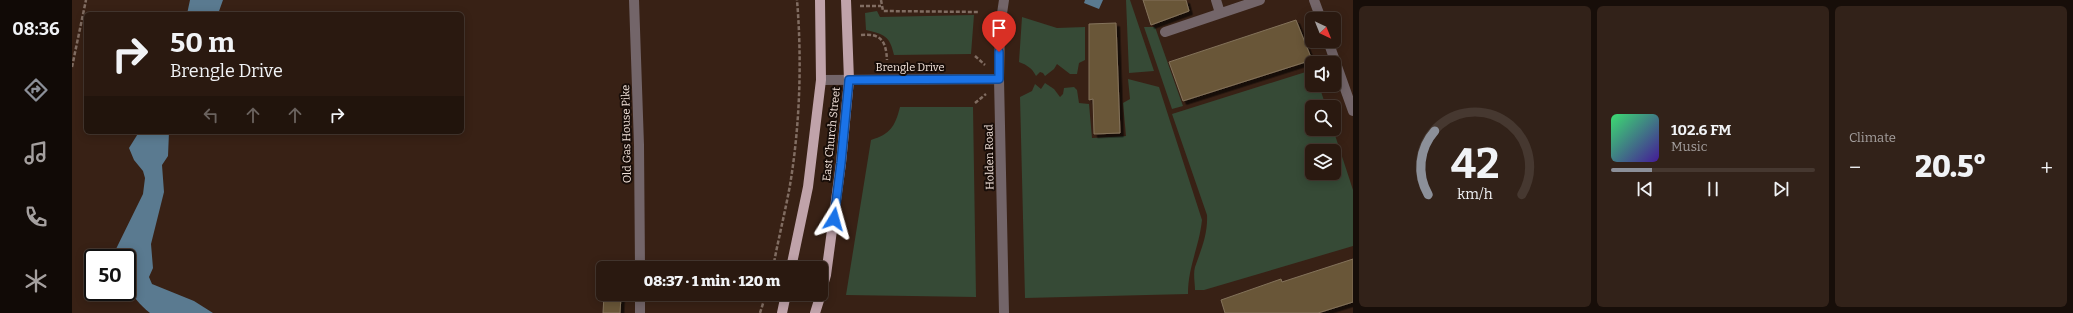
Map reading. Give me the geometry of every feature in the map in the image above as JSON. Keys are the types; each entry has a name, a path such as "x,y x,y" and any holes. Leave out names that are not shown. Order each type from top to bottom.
{"main road":[{"name":"East Church Street","path":"792,261 808,187 821,80 820,0"},
{"name":"East Church Street","path":"828,261 841,163 849,80 846,0"},
{"path":"782,313 785,301"},
{"name":"East Church Street","path":"815,313 819,301"}],"street":[{"name":"Old Gas House Pike","path":"634,0 639,145 640,261"},
{"name":"Holden Road","path":"1004,0 1000,27 999,79 1004,313"},
{"path":"1216,0 1220,13"},
{"path":"1165,32 1260,0"},
{"path":"1314,0 1318,12"},
{"path":"1330,48 1353,111"},
{"name":"Brengle Drive","path":"821,80 999,79"},
{"path":"640,301 640,313"}],"path":[{"path":"72,67 86,0"},
{"path":"774,261 790,183 796,134 799,27 797,0"},
{"path":"881,0 883,11 978,12"},
{"path":"859,6 881,6"},
{"path":"860,35 872,35 883,41 887,49 887,60"},
{"path":"975,56 986,66"},
{"path":"975,103 986,94"},
{"path":"760,313 764,301"}],"green space":[{"path":"1126,0 1130,0 1154,71 1129,73"},
{"path":"877,11 880,17 974,15 971,54 894,55 888,40 885,37 866,30 865,13"},
{"path":"1022,17 1057,28 1085,27 1085,60 1079,63 1077,74 1070,74 1057,64 1054,69 1045,76 1040,72 1036,76 1029,67 1019,62"},
{"path":"1144,27 1155,27 1183,106 1172,109"},
{"path":"1305,72 1305,92 1321,92 1324,100 1305,100 1305,136 1335,136 1338,144 1305,144 1305,180 1341,180 1341,153 1353,190 1353,246 1204,290 1195,290 1194,270 1202,248 1207,215 1172,114"},
{"path":"1128,79 1159,87 1202,220 1188,284 1188,294 1025,298 1020,97 1032,91 1035,84 1041,89 1045,83 1054,89 1060,97 1063,94 1064,88 1074,87 1077,90 1079,103 1089,104 1092,138 1126,136 1123,103 1130,99"},
{"path":"900,107 973,107 976,297 846,295 871,140 883,135 891,129 894,125"}],"water":[{"path":"190,0 223,0 219,12 187,12"},
{"path":"1085,0 1103,0 1099,9 1084,3"},
{"path":"138,134 169,134 168,156 162,165 164,192 151,244 153,268 149,277 152,284 194,301 213,313 150,313 136,300 136,249 116,249 143,194 145,178 143,171 134,160 129,148"}],"building":[{"path":"1143,0 1186,0 1189,11 1151,25"},
{"path":"1296,20 1305,42 1305,48 1307,48 1310,56 1305,56 1305,62 1183,101 1169,62"},
{"path":"1116,23 1120,133 1094,134 1093,99 1089,100 1089,24"},
{"path":"1353,259 1353,302 1318,313 1225,313 1221,300 1281,279 1282,282"},
{"path":"604,301 621,301 620,313 603,313"}],"route":[{"path":"834,219 849,80 999,79 999,52"}]}
